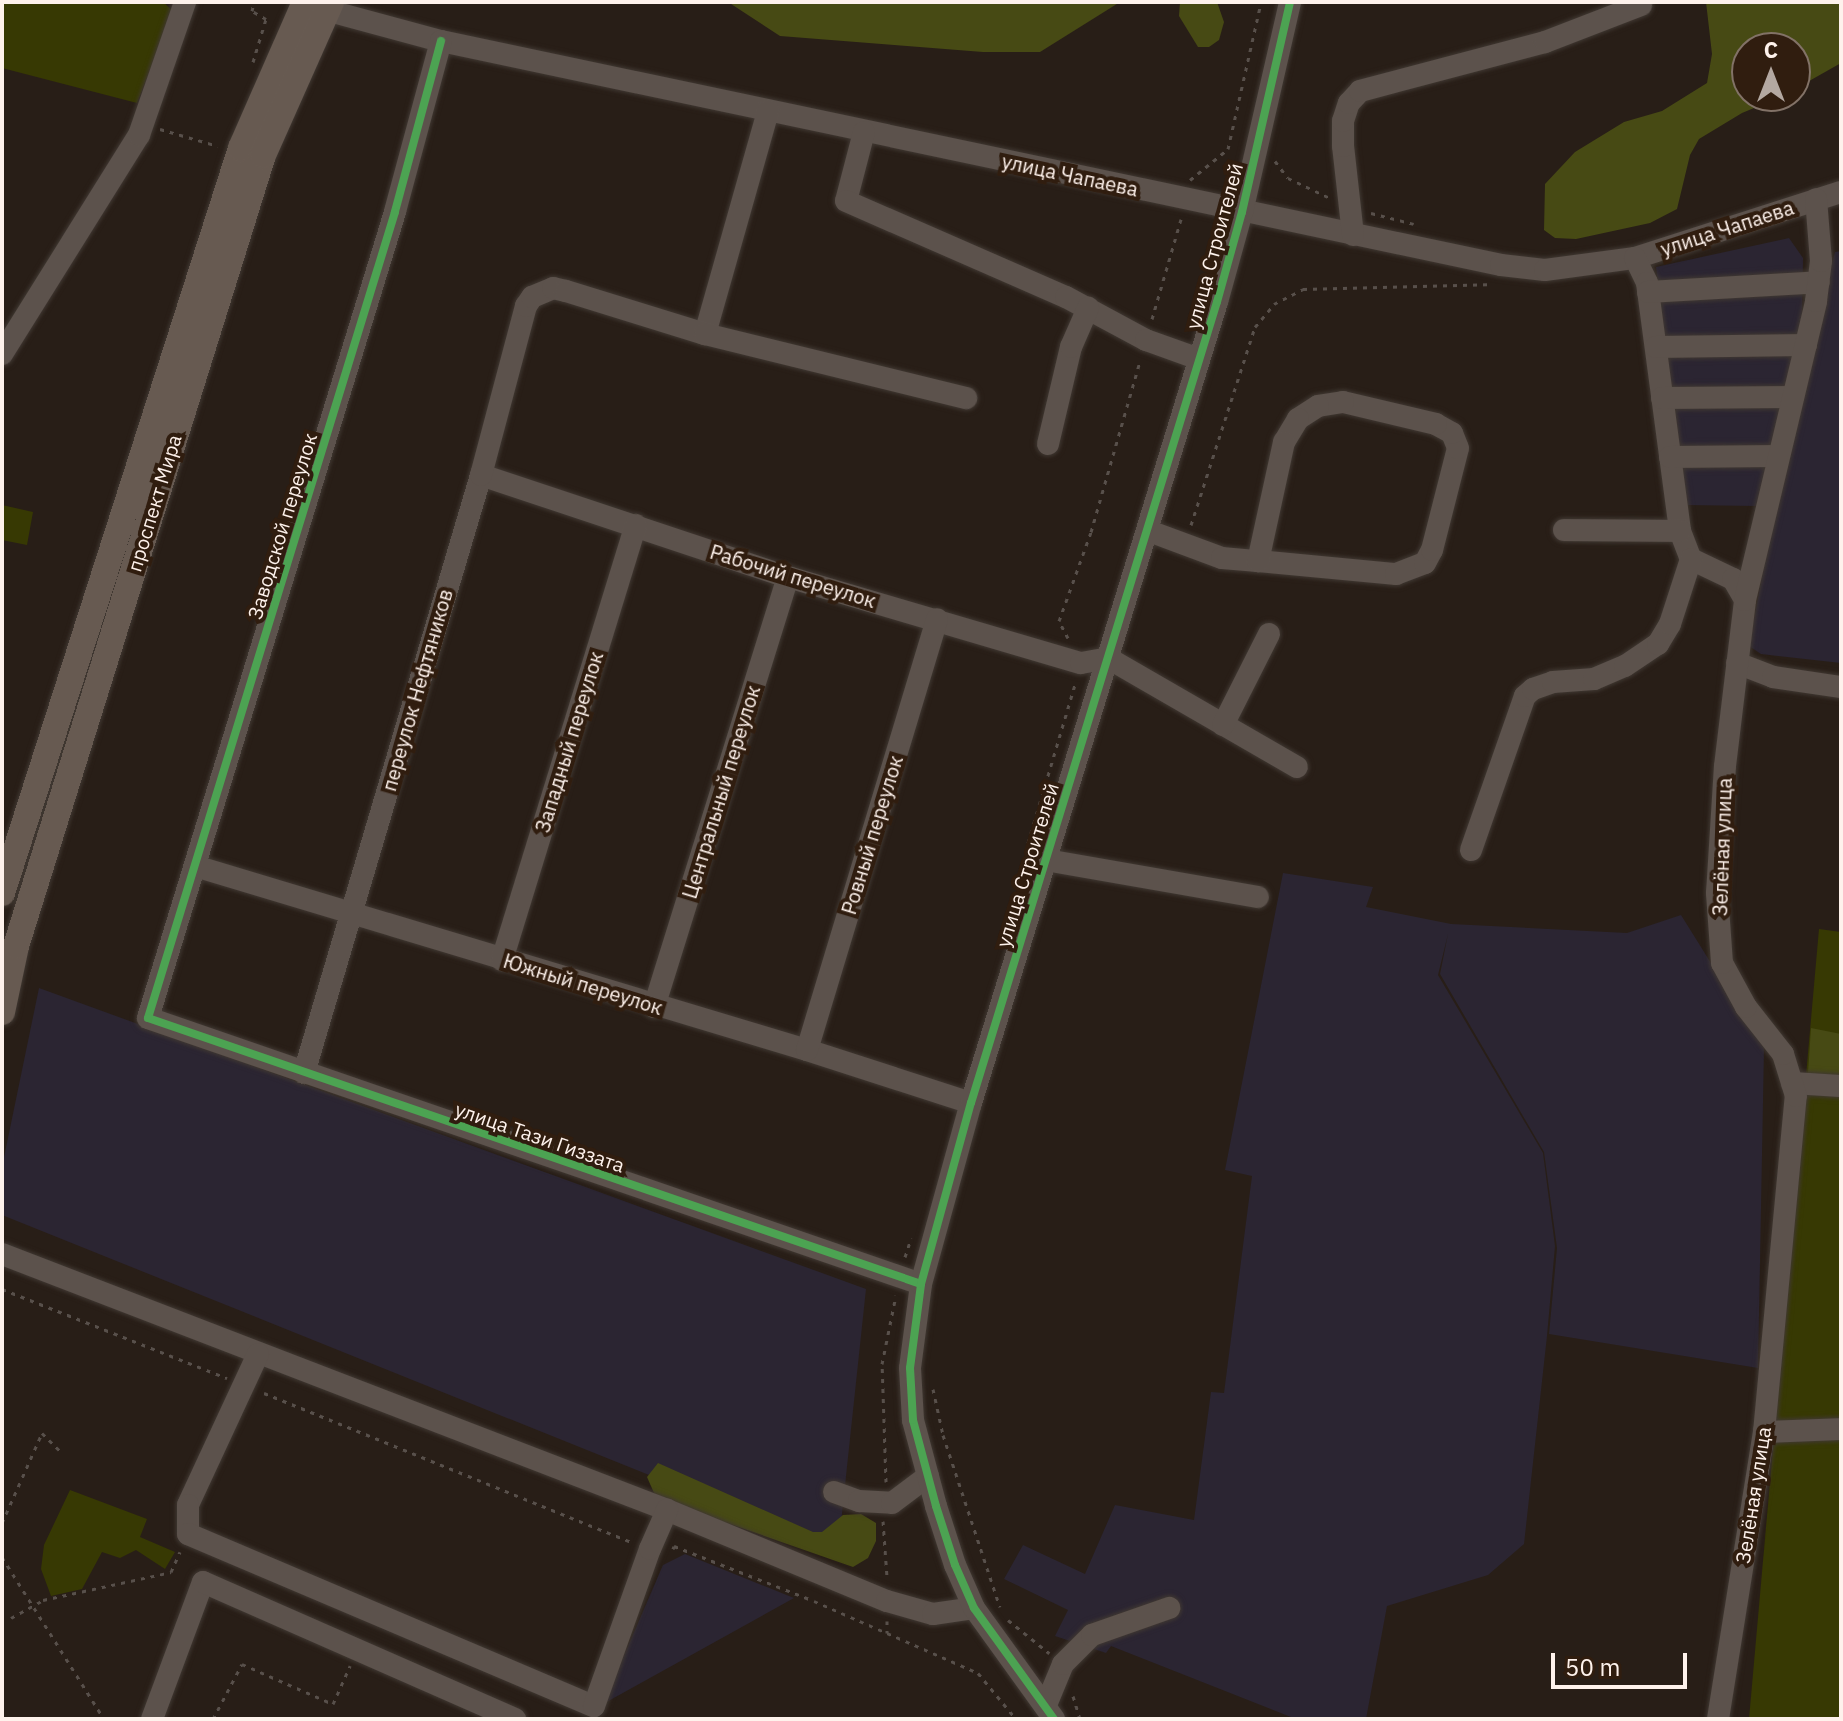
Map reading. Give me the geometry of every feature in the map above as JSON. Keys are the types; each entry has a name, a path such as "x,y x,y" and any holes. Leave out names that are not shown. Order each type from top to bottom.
{"main road":[{"name":"проспект Мира","path":"2,893 241,148 313,4"},
{"name":"проспект Мира","path":"2,1012 16,946 313,4"}],"street":[{"path":"2,354 143,124 185,2"},
{"name":"улица Строителей","path":"1050,1712 974,1608 955,1565 928,1476 913,1420 910,1368 921,1284 971,1103 1149,531 1242,212 1290,2"},
{"name":"улица Чапаева","path":"313,4 441,41 1501,265 1545,270 1635,258 1841,192"},
{"path":"1353,235 1343,121 1349,103 1360,91 1545,42 1641,5"},
{"name":"Заводской переулок","path":"148,1018 395,212 441,41"},
{"path":"768,111 705,334 966,398"},
{"path":"864,132 846,201 1088,308 1146,340 1199,359"},
{"name":"Зелёная улица","path":"1718,1719 1764,1432 1796,1096 1783,1054 1746,1007 1722,963 1717,893 1725,766 1745,600 1819,282 1821,261 1816,199"},
{"path":"1471,850 1525,696 1533,689 1553,682 1594,679 1625,666 1658,644 1670,624 1691,559 1680,531 1648,292 1635,258"},
{"path":"1648,292 1819,282"},
{"name":"переулок Нефтяников","path":"304,1073 481,475 526,306 540,291 553,288 705,334"},
{"path":"1048,444 1071,347 1088,308"},
{"path":"1656,347 1806,345"},
{"path":"1662,398 1793,397"},
{"path":"1149,531 1222,558 1396,574 1425,563 1432,550 1458,448 1452,433 1436,424 1343,402 1318,406 1298,419 1284,442 1258,561"},
{"path":"1670,457 1778,456"},
{"name":"Рабочий переулок","path":"481,475 788,577 1081,663 1108,658"},
{"name":"Западный переулок","path":"502,960 636,525"},
{"path":"1564,530 1680,531"},
{"path":"1691,559 1733,579 1745,600"},
{"name":"Центральный переулок","path":"654,1007 788,577"},
{"name":"Ровный переулок","path":"807,1050 937,619"},
{"path":"1223,725 1269,634"},
{"path":"1108,658 1297,767"},
{"path":"1737,663 1773,677 1841,687"},
{"path":"1046,860 1258,897"},
{"name":"Южный переулок","path":"195,866 654,1007 807,1050 971,1103"},
{"name":"улица Тази Гиззата","path":"148,1018 921,1284"},
{"path":"1792,1083 1841,1086"},
{"path":"2,1254 667,1510 887,1601 933,1614 974,1608"},
{"path":"258,1354 188,1505 188,1534 592,1713 650,1549 667,1510"},
{"path":"1764,1432 1841,1429"},
{"path":"834,1492 859,1501 892,1503 928,1476"},
{"path":"152,1719 203,1582 515,1719"},
{"path":"1050,1712 1063,1664 1092,1635 1169,1608"}],"path":[{"path":"143,124 226,149"},
{"path":"1273,158 1288,178 1351,208 1427,227"},
{"path":"1185,544 1250,339 1255,327 1274,304 1303,289 1492,284"},
{"path":"2,1289 650,1549 669,1555 674,1546 887,1633 978,1673 1016,1719"},
{"path":"933,1388 943,1435 1003,1615 1063,1664 1080,1719"},
{"path":"2,1523 42,1433 62,1453"},
{"path":"882,1502 887,1633"},
{"path":"11,1618 31,1604 171,1572 188,1534"},
{"path":"2,1557 104,1719"},
{"path":"213,1719 242,1664 333,1704 357,1650"}],"shaded area":[{"path":"2,2 163,2 173,11 137,103 2,68"},
{"path":"1789,238 1803,258 1802,325 1758,506 1683,505 1656,267"},
{"path":"1841,251 1841,663 1761,654 1749,646 1792,416 1835,252"},
{"path":"2,505 33,512 27,545 2,540"},
{"path":"1283,873 1373,887 1366,907 1451,924 1627,933 1681,915 1764,1048 1758,1368 1549,1334 1557,1248 1544,1152 1440,974 1448,934 1438,975 1543,1153 1555,1246 1547,1336 1524,1544 1488,1575 1387,1606 1366,1719 1296,1719 1111,1646 1106,1653 1055,1636 1068,1610 1004,1579 1023,1545 1085,1574 1115,1505 1194,1520 1211,1392 1224,1393 1252,1176 1225,1170"},
{"path":"1819,929 1841,932 1841,1719 1749,1719"},
{"path":"39,988 866,1289 838,1551 2,1215 2,1167"},
{"path":"70,1490 147,1519 140,1537 175,1552 165,1569 136,1550 120,1558 102,1552 82,1589 51,1596 41,1569 44,1545"},
{"path":"685,1554 794,1598 603,1704 663,1565"}],"green space":[{"path":"728,2 1120,2 1040,52 983,52 780,36"},
{"path":"1180,2 1217,2 1224,22 1219,40 1209,47 1198,47 1179,16"},
{"path":"1706,2 1841,2 1841,63 1811,80 1811,32 1731,32 1731,112 1744,112 1699,139 1690,155 1677,209 1650,223 1576,239 1555,238 1544,230 1545,184 1575,152 1624,122 1662,111 1707,83 1712,54"},
{"path":"1811,1028 1841,1034 1841,1082 1808,1073"},
{"path":"658,1463 813,1532 822,1532 843,1515 861,1514 876,1523 876,1541 868,1558 853,1567 670,1503 654,1493 647,1477"}],"cycle path":[{"path":"1054,1719 974,1608 955,1565 936,1506 913,1420 910,1368 921,1284 971,1103 1217,302 1242,212 1290,2"},
{"path":"441,41 395,212 148,1018 921,1284"}]}
